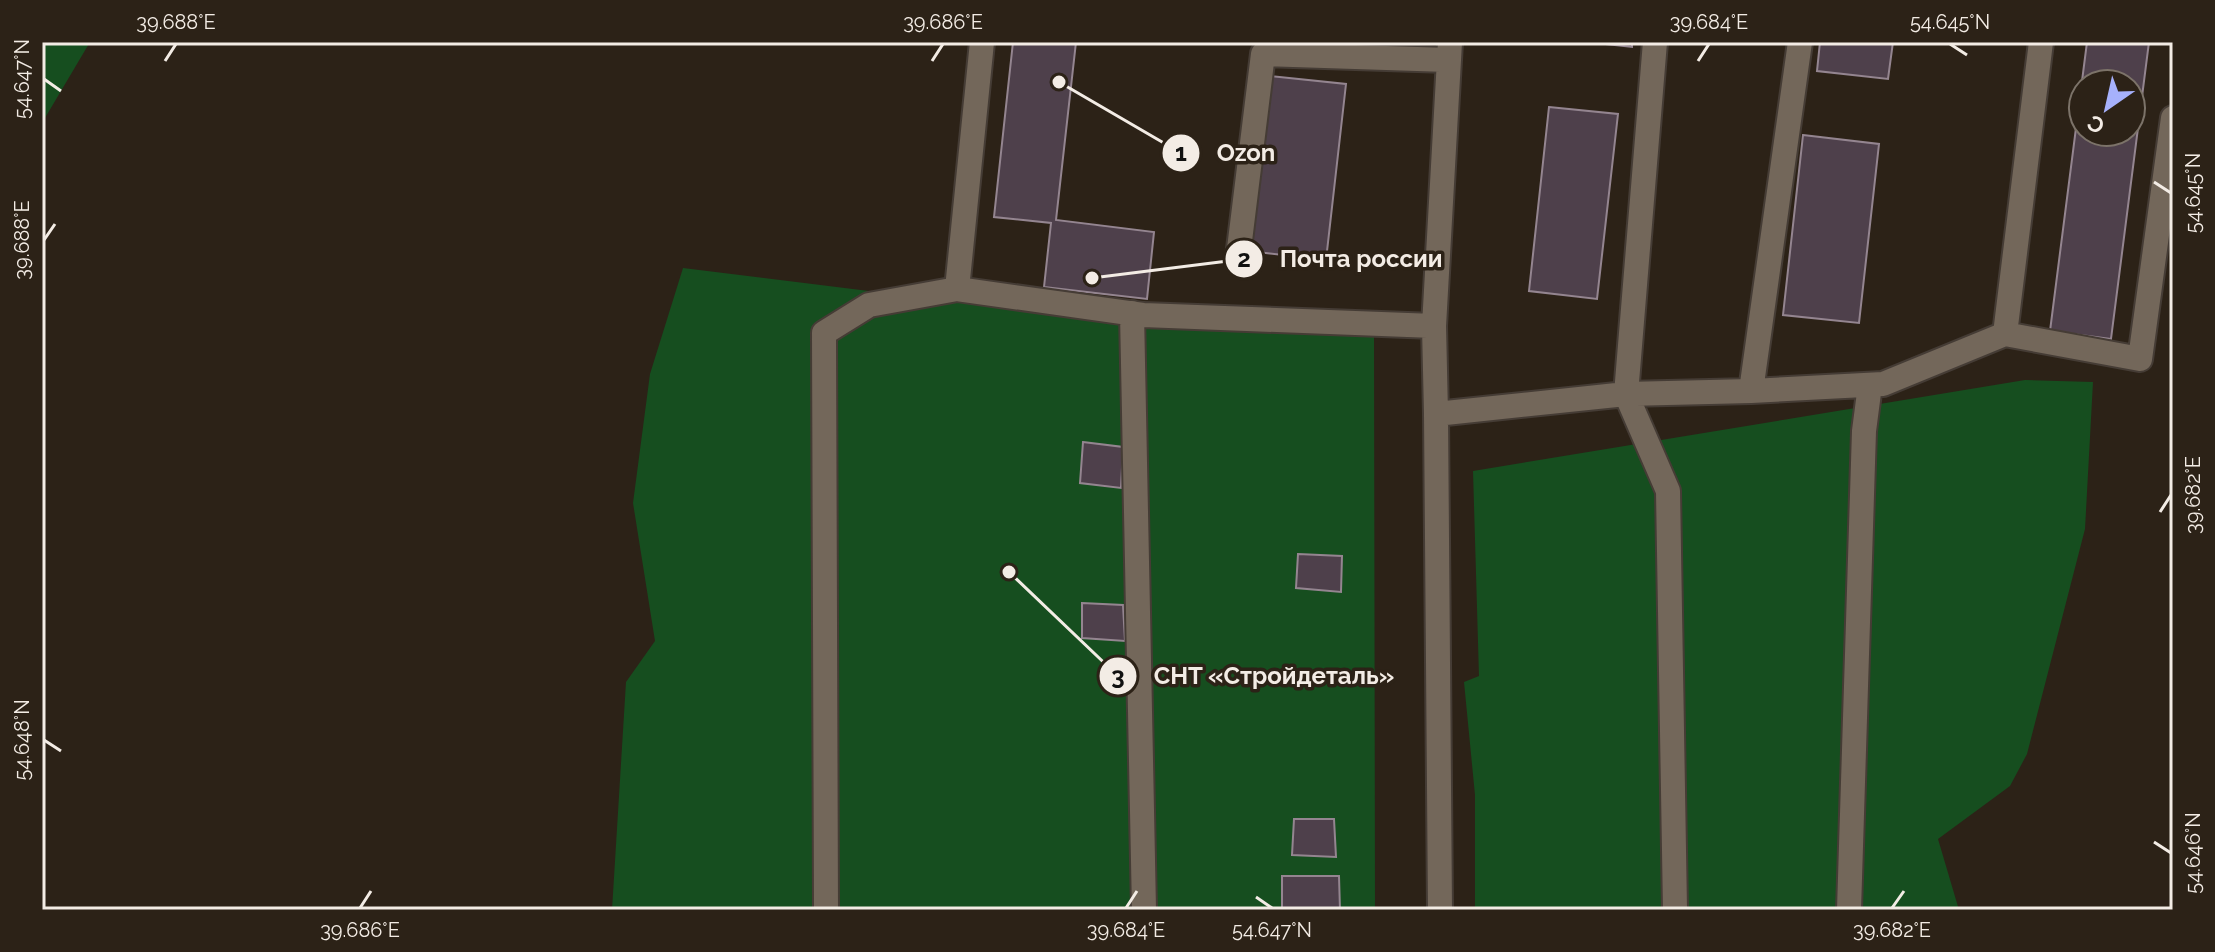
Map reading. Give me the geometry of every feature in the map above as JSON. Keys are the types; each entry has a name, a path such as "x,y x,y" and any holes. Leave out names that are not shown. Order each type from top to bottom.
{"street":[{"path":"957,289 982,42"},
{"path":"1655,42 1626,394 1668,491 1675,910"},
{"path":"1751,391 1800,42"},
{"path":"2005,334 2041,42"},
{"path":"1238,257 1263,54 1449,51 1434,326 1440,910"},
{"path":"1436,414 1626,394 1883,384 2005,334 2140,359 2173,118"},
{"path":"826,910 824,333 869,305 957,289 1132,313 1434,326"},
{"path":"1132,313 1144,910"},
{"path":"1849,910 1864,431 1870,385"}],"green space":[{"path":"42,42 90,42 42,123"},
{"path":"683,268 1152,326 1374,333 1375,910 612,910 626,682 655,641 633,503 650,374"},
{"path":"2025,380 2093,382 2085,529 2027,754 2010,786 1938,839 1959,910 1475,910 1475,795 1464,682 1479,676 1473,471"}],"building":[{"path":"1013,42 1076,42 1056,220 1154,232 1147,299 1044,287 1051,223 994,217"},
{"path":"1587,42 1632,42 1632,47"},
{"path":"1820,42 1893,42 1888,79 1817,71"},
{"path":"2087,42 2149,42 2146,68 2084,68"},
{"path":"1269,76 1346,84 1326,260 1249,251"},
{"path":"1549,107 1618,114 1597,299 1529,291"},
{"path":"1803,135 1879,144 1859,323 1783,315"},
{"path":"2073,148 2135,148 2111,339 2050,331"},
{"path":"1083,442 1123,447 1121,488 1080,483"},
{"path":"1298,554 1342,556 1341,592 1296,588"},
{"path":"1082,603 1123,605 1125,641 1082,638"},
{"path":"1294,819 1334,819 1336,857 1292,855"},
{"path":"1282,876 1339,876 1340,910 1282,910"}],"place":[{"name":"Ozon","path":"1059,82"},
{"name":"Почта россии","path":"1092,278"},
{"name":"СНТ «Стройдеталь»","path":"1009,572"}]}
